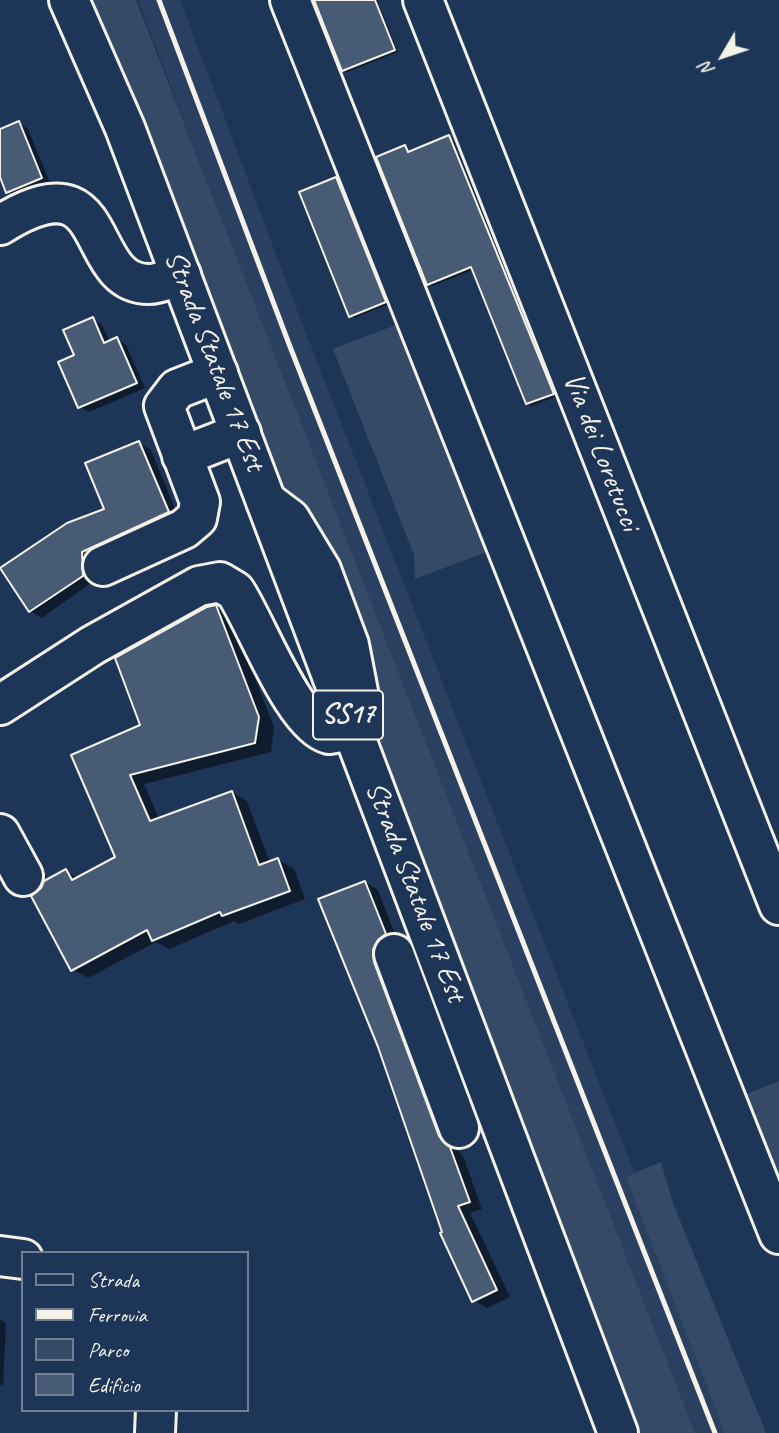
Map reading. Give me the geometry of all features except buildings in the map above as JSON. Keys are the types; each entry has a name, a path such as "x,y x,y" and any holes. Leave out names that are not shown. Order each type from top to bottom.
{"main road":[{"name":"Strada Statale 17 Est","path":"69,0 125,128 618,1433"},
{"path":"290,0 779,1234"},
{"name":"Via dei Loretucci","path":"424,0 779,905"},
{"path":"0,225 36,204 67,204 81,214 116,266 128,277 150,284 181,275"},
{"path":"103,566 184,529 197,518 200,502 165,414 165,402 177,389 218,373"},
{"path":"182,456 241,433"},
{"path":"0,705 110,635 199,586 216,582 229,584 235,591 262,645 313,726 329,734 353,730"},
{"path":"0,834 23,876"},
{"path":"394,954 459,1128"},
{"path":"419,1023 459,1007"},
{"path":"0,1256 21,1259"},
{"path":"155,1433 156,1412"}],"shaded area":[{"path":"138,0 180,0 307,336 736,1433 695,1433 271,350"}],"green space":[{"path":"82,0 136,0 695,1433 626,1433 260,459"},
{"path":"401,323 489,551 415,579 414,555 333,349"},
{"path":"779,1081 779,1220 731,1100"},
{"path":"661,1162 673,1203 766,1433 725,1433 626,1177"}],"railway":[{"path":"159,0 289,344 715,1433"}]}
